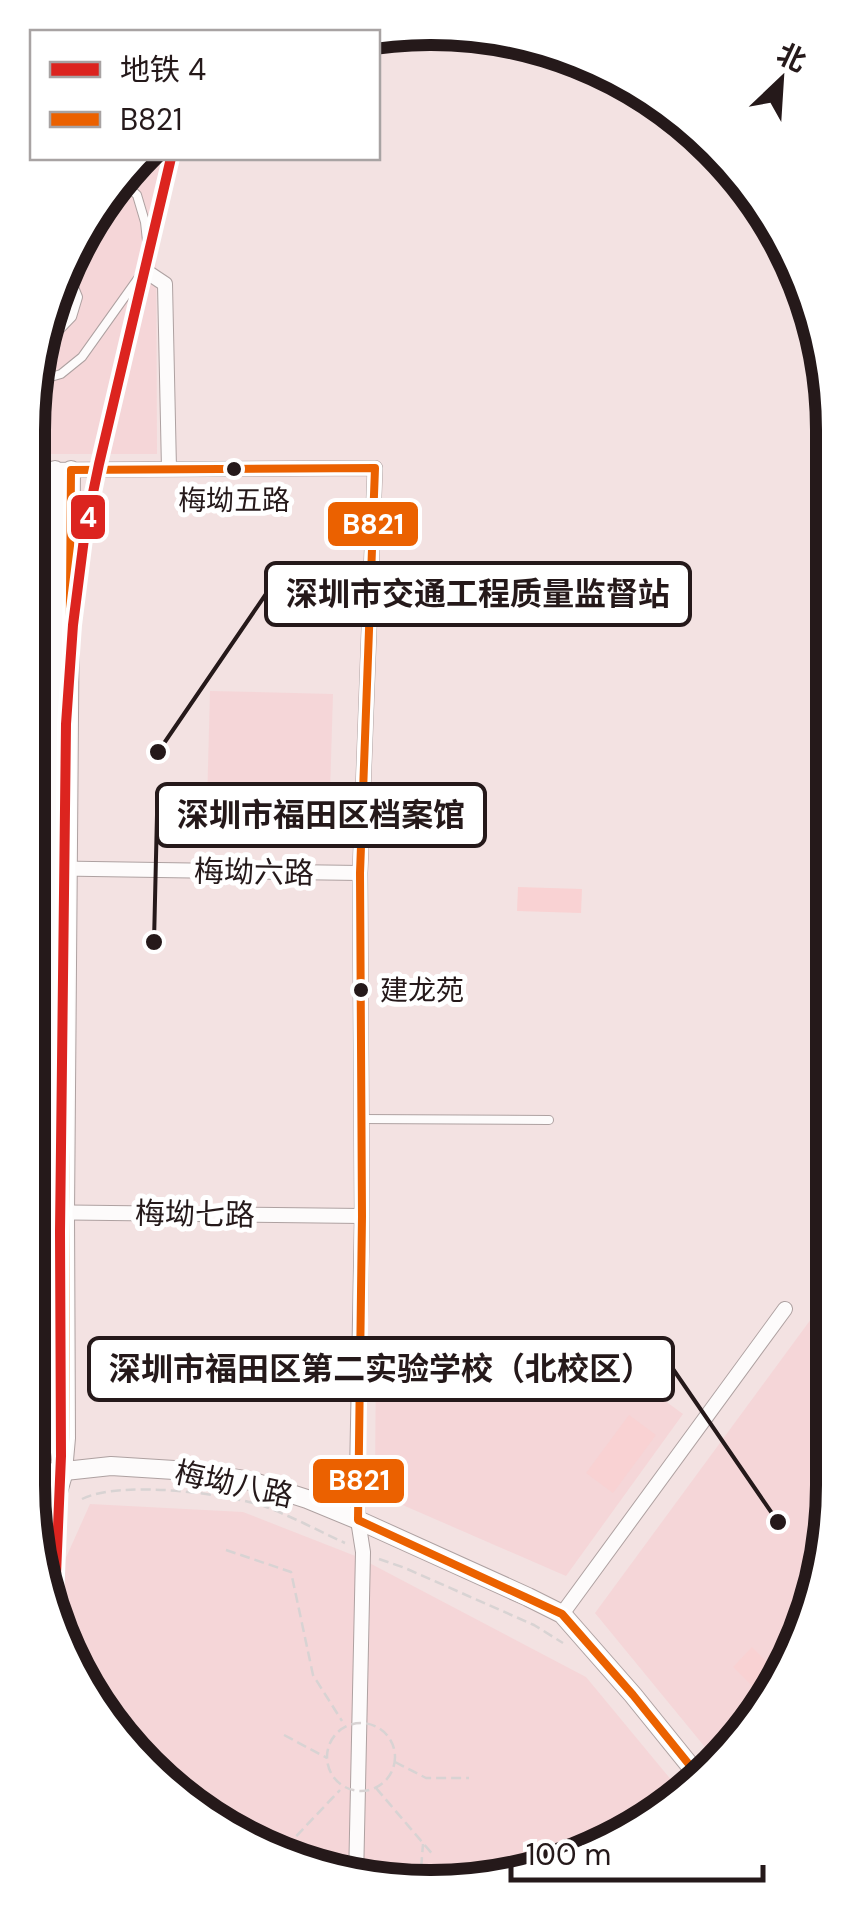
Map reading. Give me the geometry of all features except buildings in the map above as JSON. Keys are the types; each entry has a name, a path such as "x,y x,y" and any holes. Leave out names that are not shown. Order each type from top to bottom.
{"main road":[{"path":"47,1519 63,1471"}],"street":[{"path":"144,270 165,284 169,469"},
{"path":"45,470 375,468 360,874 362,1216 358,1520 363,1552 356,1863"},
{"path":"45,1434 57,1213 63,470"},
{"name":"梅坳六路","path":"45,869 360,874"},
{"name":"梅坳七路","path":"45,1213 362,1216"},
{"path":"57,1213 66,1438 63,1471"},
{"path":"562,1614 786,1309"},
{"name":"梅坳八路","path":"45,1473 98,1466 215,1474 250,1481 358,1520 528,1596 562,1614 692,1768"}],"lane":[{"path":"48,378 60,374 82,357 144,270 148,250 145,222 137,195 131,189"},
{"path":"58,331 72,316 78,296 73,285"},
{"path":"361,1118 549,1120"}],"path":[{"path":"82,1499 132,1490 224,1496 268,1508 346,1544"},
{"path":"226,1550 291,1572 314,1675 346,1727"},
{"path":"380,1560 534,1625 564,1644"},
{"path":"374,1725 391,1740 395,1750 392,1773 376,1788 354,1790 344,1786 329,1769 328,1747 346,1727 374,1725"},
{"path":"284,1735 327,1758"},
{"path":"395,1762 426,1778 469,1778"},
{"path":"289,1843 344,1786"},
{"path":"376,1788 434,1856"},
{"path":"421,1870 423,1843"}],"shaded area":[{"path":"156,160 178,160 156,205 157,454 45,454 46,405 58,331 85,260 110,216 141,176"},
{"path":"210,691 333,694 329,826 309,845 206,842"},
{"path":"518,887 582,889 581,913 517,911"},
{"path":"816,1316 816,1484 809,1560 796,1608 776,1655 751,1699 708,1751 595,1613"},
{"path":"376,1338 583,1341 683,1414 566,1576 375,1493"},
{"path":"629,1415 656,1435 613,1493 586,1473"},
{"path":"90,1504 243,1512 358,1557 586,1677 674,1783 645,1805 578,1841 506,1863 456,1869 405,1869 355,1863 307,1850 216,1805 176,1774 141,1739 110,1699 85,1655 57,1579"},
{"path":"752,1647 770,1665 756,1690 733,1667"}],"metro line":[{"name":"4","path":"56,1576 61,1456 66,724 73,625 85,531 99,464 171,160"}],"transit line":[{"name":"B821","path":"46,1516 56,1491 66,1438 71,470 375,468 360,873 362,1216 358,1520 562,1614 692,1768"}],"place":[{"name":"梅坳五路","path":"234,469"},
{"name":"深圳市交通工程质量监督站","path":"158,752"},
{"name":"深圳市福田区档案馆","path":"154,942"},
{"name":"建龙苑","path":"361,990"},
{"name":"深圳市福田区第二实验学校（北校区）","path":"778,1522"}]}
